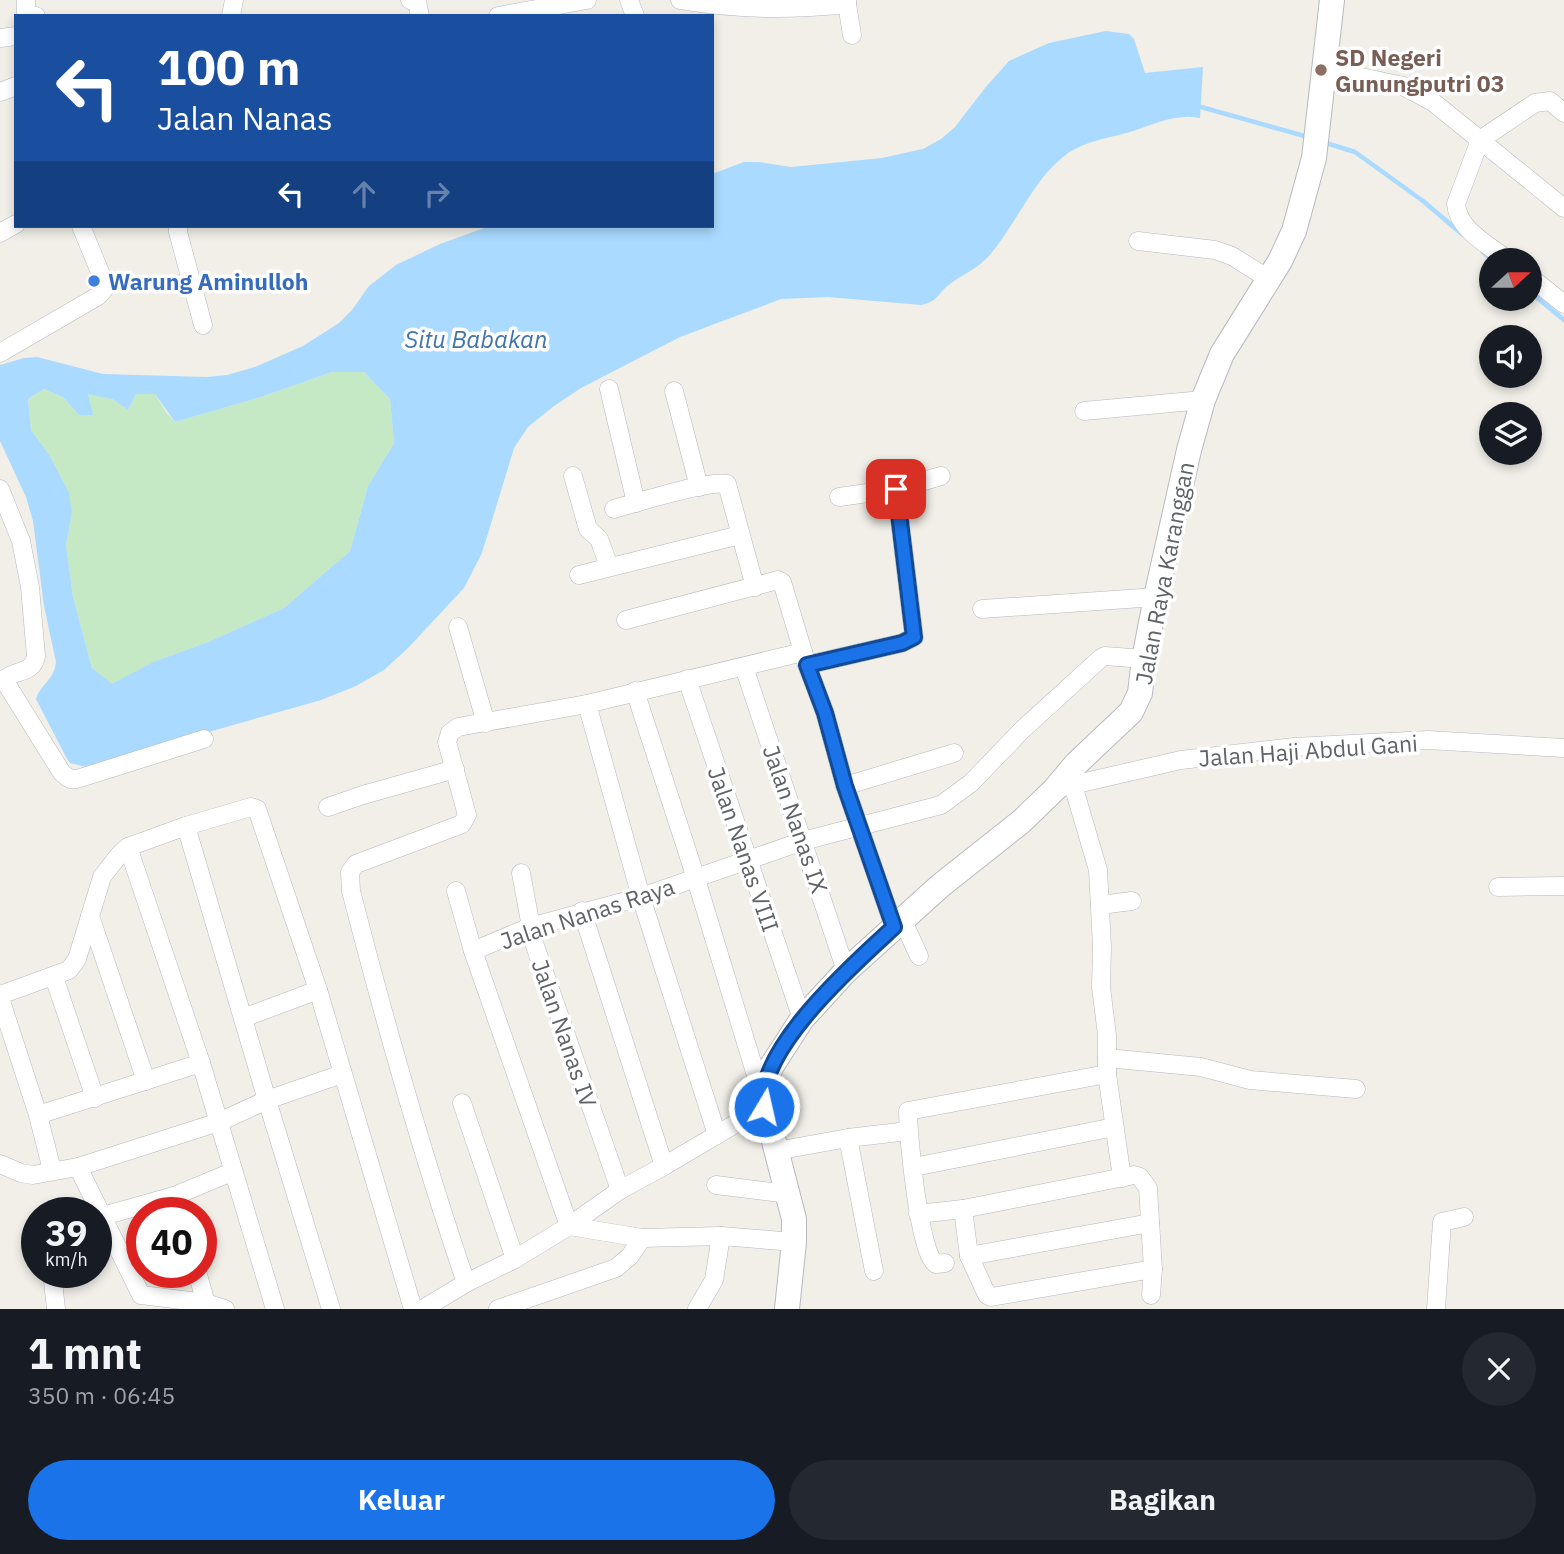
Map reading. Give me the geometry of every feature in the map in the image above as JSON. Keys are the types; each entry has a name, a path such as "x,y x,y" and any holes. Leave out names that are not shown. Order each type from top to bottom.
{"street":[{"path":"410,0 416,2 419,14"},
{"path":"509,14 587,0"},
{"path":"680,0 723,6 799,9 847,2 852,35"},
{"name":"Jalan Raya Karanggan","path":"763,1101 771,1066 802,1019 846,971 898,923 1064,787 1076,764 1131,712 1140,693 1156,597 1203,400 1222,354 1270,280 1294,231 1320,125 1332,0"},
{"path":"1324,69 1403,86 1433,102 1564,208"},
{"path":"1492,248 1462,224 1457,215 1456,204 1480,140 1535,103 1550,101 1564,113"},
{"path":"0,353 102,293 104,282 82,228"},
{"path":"178,228 203,325"},
{"path":"1138,241 1215,250 1232,256 1270,280"},
{"path":"1542,287 1564,304"},
{"path":"609,389 636,503"},
{"path":"674,391 699,487"},
{"path":"1084,411 1203,400"},
{"path":"838,497 896,489 941,475"},
{"path":"573,476 588,529 599,539 610,566"},
{"path":"614,509 699,487 727,484 755,587"},
{"path":"0,489 21,541 30,587 36,656 35,664 28,670 7,676 4,680 62,773 70,779 77,779 204,739"},
{"path":"466,1283 389,1036 351,891 350,872 356,864 462,824 467,815 447,737 458,727 587,704 744,667 902,643 914,637 896,489"},
{"path":"579,575 740,535"},
{"path":"626,620 778,580 782,582 859,826 898,923 919,956"},
{"path":"982,609 1156,597"},
{"path":"457,627 486,723"},
{"name":"Jalan Nanas Raya","path":"569,1226 473,951 530,926 641,897 803,841 941,805 971,783 1022,730 1101,658 1144,659"},
{"name":"Jalan Nanas IX","path":"744,667 846,971"},
{"name":"Jalan Nanas VIII","path":"687,679 802,1019"},
{"path":"635,691 763,1101 788,1195 794,1242 787,1309"},
{"path":"587,704 641,897 717,1135"},
{"name":"Jalan Haji Abdul Gani","path":"1064,787 1181,760 1294,747 1428,740 1564,748"},
{"path":"845,786 954,753"},
{"path":"328,807 455,769"},
{"path":"1064,787 1098,870 1101,986 1107,1035 1107,1066 1122,1178"},
{"path":"52,1170 38,1115 0,996 69,970 77,959 102,877 128,847 186,826 251,807 257,809 318,990 413,1309"},
{"path":"186,826 331,1309"},
{"path":"128,847 201,1063 275,1309"},
{"name":"Jalan Nanas IV","path":"521,873 534,943 620,1189"},
{"path":"1498,887 1564,886"},
{"path":"456,891 473,951"},
{"path":"1100,905 1132,901"},
{"path":"582,912 664,1167"},
{"path":"90,916 146,1081"},
{"path":"54,977 95,1098"},
{"path":"243,1018 318,990"},
{"path":"38,1115 201,1063"},
{"path":"945,1263 936,1264 928,1257 918,1214 908,1111 1107,1066 1201,1067 1250,1080 1356,1089"},
{"path":"0,1164 33,1175 78,1167 219,1122 267,1100 342,1074"},
{"path":"423,1309 569,1226 620,1189 664,1167 717,1135 763,1101"},
{"path":"462,1104 514,1259"},
{"path":"914,1167 1114,1127"},
{"path":"776,1151 908,1131"},
{"path":"848,1138 874,1271"},
{"path":"78,1167 93,1197"},
{"path":"189,1197 232,1172"},
{"path":"918,1214 963,1209 1135,1175 1145,1182 1148,1188 1153,1269 1151,1295"},
{"path":"716,1185 788,1195"},
{"path":"963,1209 969,1256 987,1295 991,1297 1153,1269"},
{"path":"1436,1309 1442,1222 1464,1217"},
{"path":"969,1256 1150,1223"},
{"path":"569,1226 642,1238 721,1236 794,1242"},
{"path":"698,1309 714,1280 721,1236"},
{"path":"112,1237 140,1302 206,1303 225,1309"},
{"path":"498,1309 616,1268 630,1256 642,1238"},
{"path":"54,1288 56,1309"},
{"path":"202,1288 206,1303"}],"green space":[{"path":"332,372 364,372 390,399 394,443 368,486 350,551 284,608 208,642 153,662 112,685 92,668 73,597 66,545 72,513 48,453 31,430 28,399 44,389 63,397 79,415 92,415 88,393 112,399 128,410 136,394 155,394 175,422 258,398"}],"water":[{"name":"Situ Babakan","path":"1106,31 1129,34 1134,39 1145,73 1203,67 1200,118 1166,120 1087,144 1063,157 1033,191 989,256 946,287 932,301 921,305 828,297 781,299 680,337 581,388 554,406 528,427 514,448 482,553 464,588 384,670 356,686 321,700 86,767 70,763 36,699 53,674 56,662 44,606 33,521 26,497 0,441 0,365 37,357 103,374 207,377 227,375 255,367 303,346 339,323 369,286 396,265 440,244 484,228 714,228 714,173 744,162 791,167 882,158 923,149 955,127 1009,61 1049,43","holes":["332,372 364,372 390,399 394,443 368,486 350,551 284,608 208,642 153,662 112,684 92,668 73,597 66,545 72,513 69,493 48,453 31,430 28,399 44,389 63,397 79,415 93,415 88,394 112,399 128,410 136,394 155,394 175,422 258,398"]}],"waterway":[{"path":"1201,107 1308,137"},
{"path":"1323,142 1355,152 1423,201 1463,235"},
{"path":"1542,302 1564,320"}],"place":[{"name":"SD Negeri Gunungputri 03","path":"1321,70"},
{"name":"Warung Aminulloh","path":"94,281"}],"route":[{"path":"764,1107 762,1095 771,1066 802,1019 846,971 894,927 807,665 902,643 914,637 896,489"}]}
